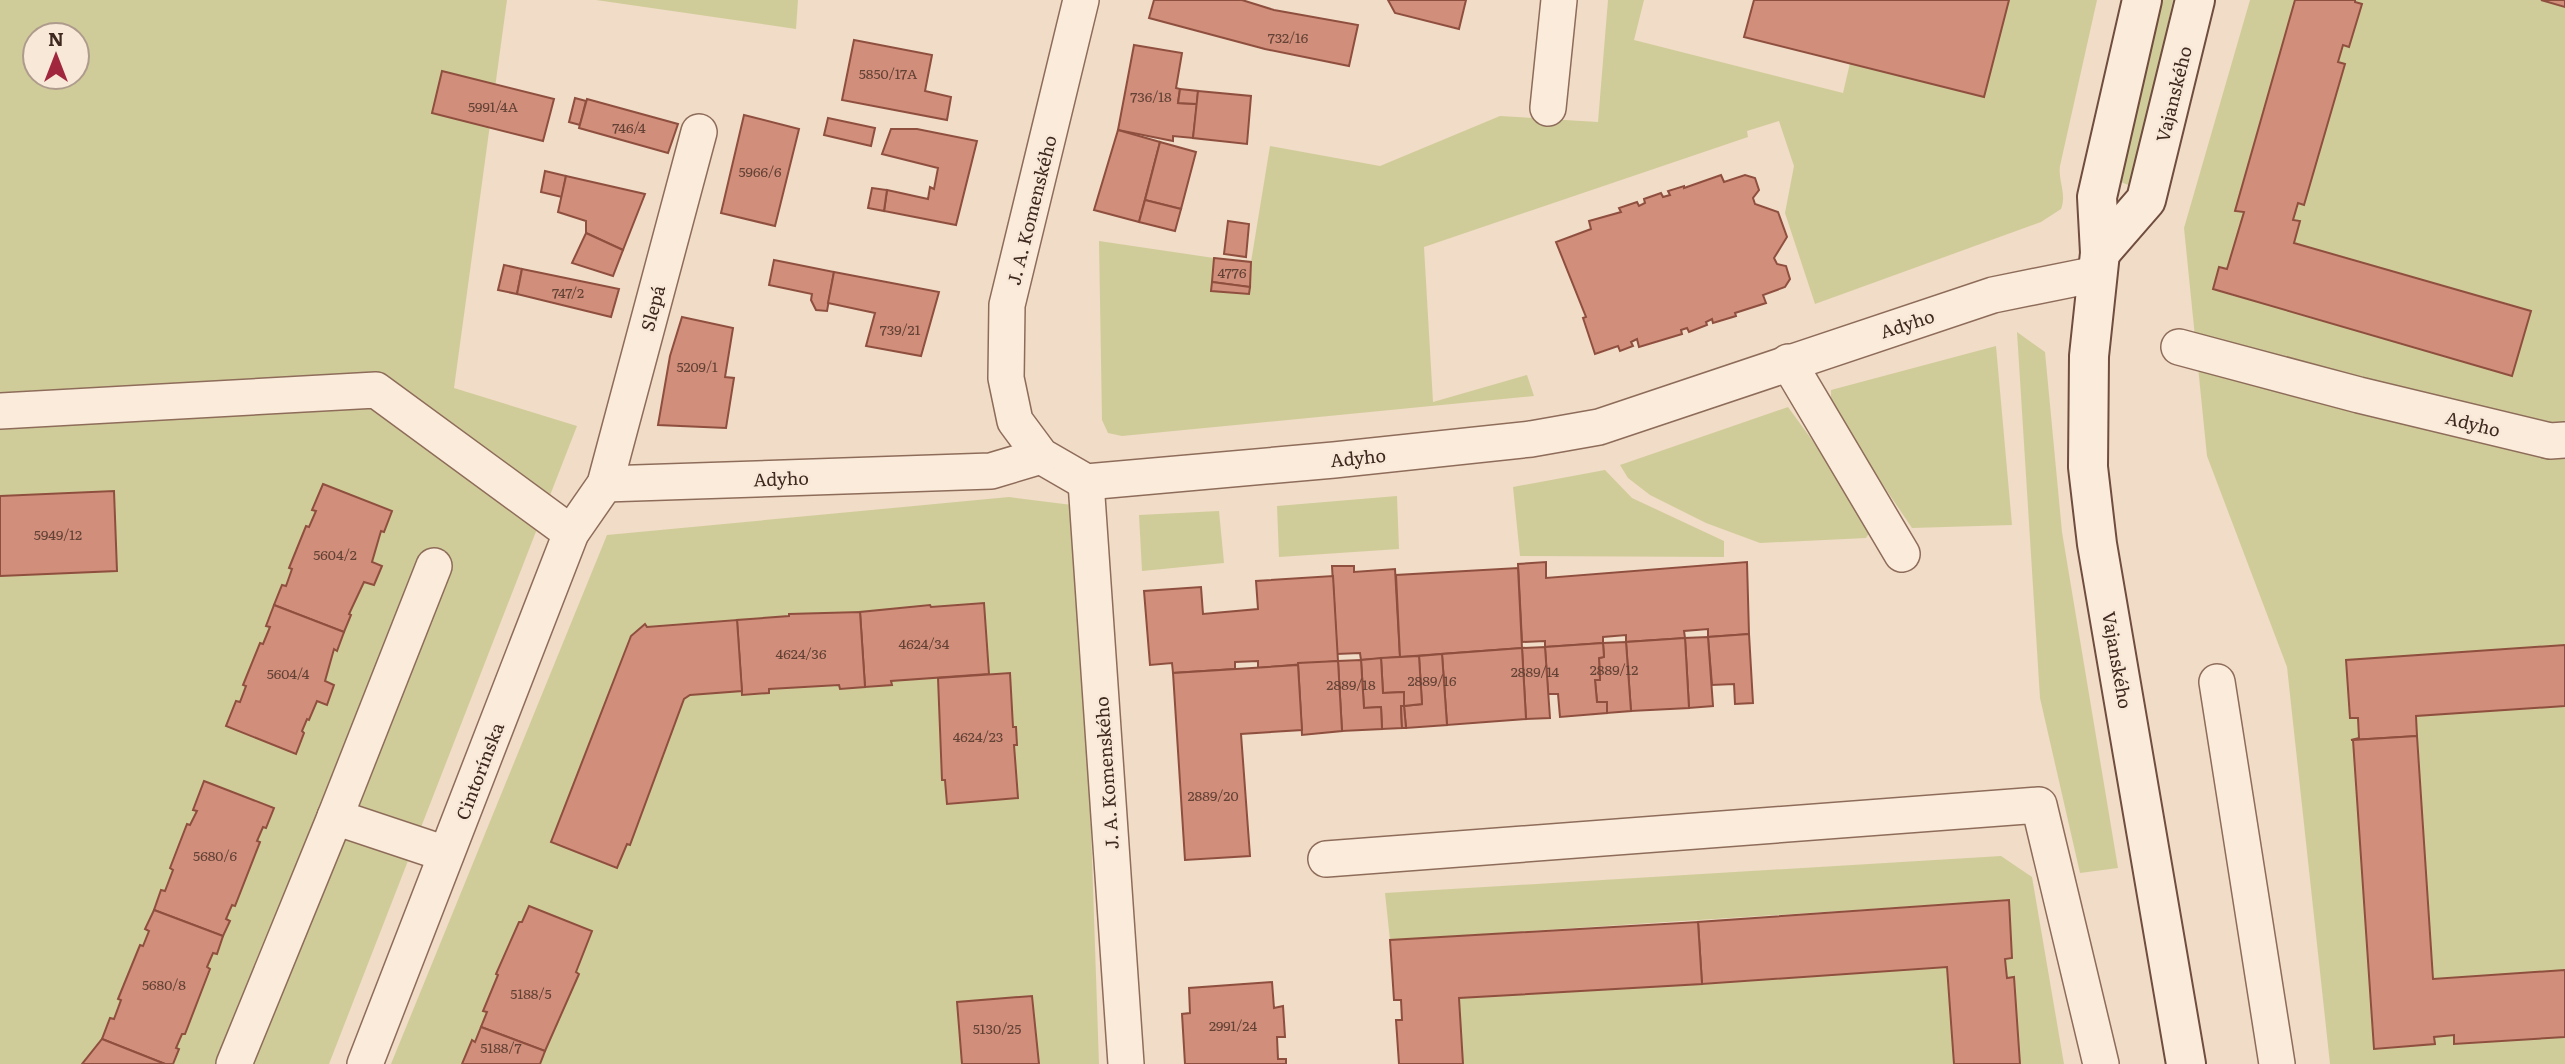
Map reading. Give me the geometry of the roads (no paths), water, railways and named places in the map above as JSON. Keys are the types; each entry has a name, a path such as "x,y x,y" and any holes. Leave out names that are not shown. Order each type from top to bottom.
{"main road":[{"name":"Vajanského","path":"2142,0 2097,197 2098,264 2089,356 2088,467 2097,544 2186,1064"},
{"name":"Vajanského","path":"2098,264 2146,201 2195,0"}],"street":[{"name":"J. A. Komenského","path":"1041,456 1015,421 1006,378 1007,305 1081,0"},
{"path":"1548,108 1559,0"},
{"name":"Slepá","path":"605,484 699,132"},
{"name":"Adyho","path":"1086,482 1531,439 1600,427 1788,362 2098,264"},
{"name":"Adyho","path":"2179,347 2359,395 2525,435 2550,441 2565,440"},
{"path":"1788,362 1902,554"},
{"path":"0,411 376,390 571,533"},
{"path":"1041,456 1086,482"},
{"name":"Adyho","path":"605,484 991,471 1041,456"},
{"name":"J. A. Komenského","path":"1086,482 1126,1064"},
{"name":"Cintorínska","path":"365,1064 571,533 605,484"},
{"path":"234,1064 434,566"},
{"path":"2217,682 2277,1064"},
{"path":"1326,859 2039,805 2101,1064"},
{"path":"335,817 446,855"}]}
